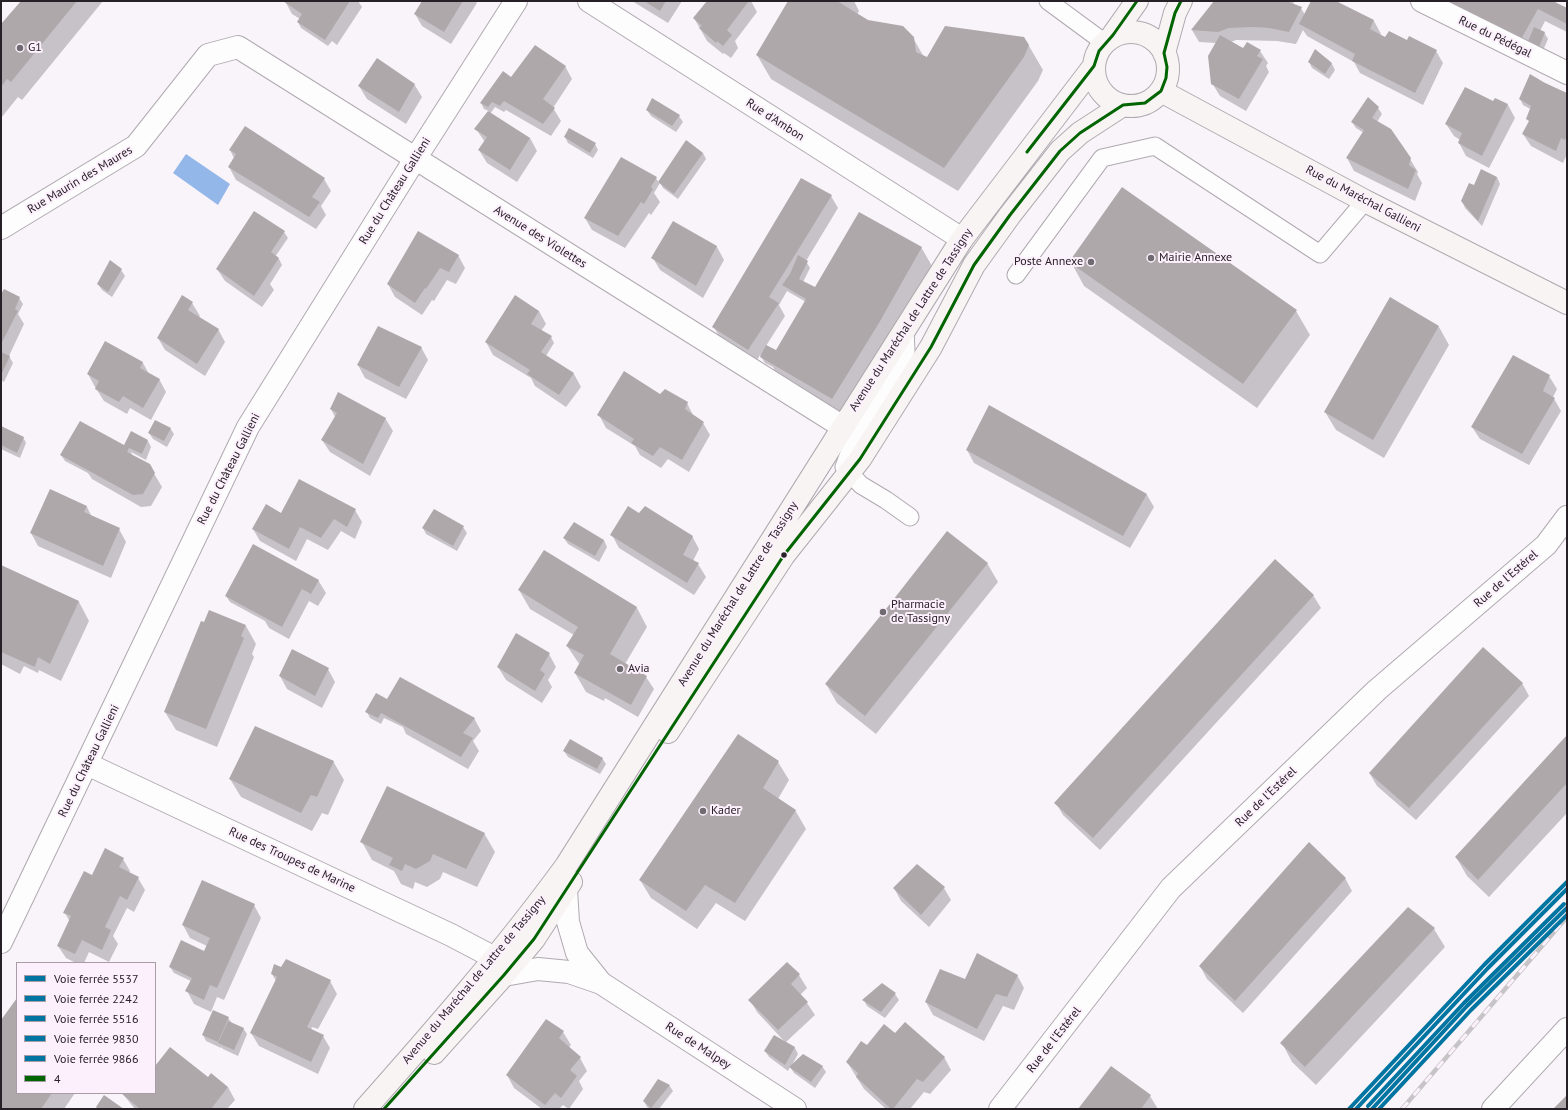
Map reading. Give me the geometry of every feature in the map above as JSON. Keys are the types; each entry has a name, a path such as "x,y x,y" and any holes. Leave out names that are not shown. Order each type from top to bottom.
{"main road":[{"path":"1109,39 1122,32 1141,33 1151,38 1160,46 1164,53 1167,67 1166,78 1161,91 1145,103 1134,106 1123,105 1110,99 1099,89 1096,79 1094,66 1099,51 1137,1"},
{"path":"1164,53 1175,13 1180,1"},
{"name":"Avenue du Maréchal de Lattre de Tassigny","path":"384,1109 499,967 566,866 962,239 1094,66"},
{"name":"Rue du Maréchal Gallieni","path":"1161,91 1365,201 1567,303"},
{"name":"Avenue du Maréchal de Lattre de Tassigny","path":"365,1109 435,1030 499,967 534,939 784,555 860,459 931,347 974,264 1060,151 1080,133 1123,105"}],"street":[{"name":"Rue du Château Gallieni","path":"1,942 248,427 415,159 516,1"},
{"name":"Rue d'Ambon","path":"589,1 962,239"},
{"name":"Rue du Pédégal","path":"1422,1 1567,73"},
{"name":"Avenue des Violettes","path":"238,47 843,427"},
{"name":"Rue Maurin des Maures","path":"1,228 136,146 208,55 238,47"},
{"name":"Rue de l'Estérel","path":"1000,1109 1171,888 1377,690 1546,545 1567,517"},
{"name":"Rue des Troupes de Marine","path":"87,764 451,935 489,955 499,967"},
{"name":"Rue de Malpey","path":"566,890 568,922 577,953 601,983"},
{"name":"Rue de Malpey","path":"499,967 568,972 601,983 795,1109"},
{"path":"1493,1109 1567,1030"}],"lane":[{"path":"1048,1 1109,39"},
{"path":"1016,275 1102,158 1155,146 1320,254 1365,201"},
{"path":"905,330 906,352 854,437 844,467 861,485 910,517"}],"water":[{"path":"186,154 230,184 218,205 173,173"}],"building":[{"name":"G1","path":"21,1 77,1 11,82 7,79 1,87 1,24"},
{"path":"283,1 350,1 325,40 297,22 302,14"},
{"path":"422,1 463,1 444,32 414,14"},
{"path":"644,1 666,1 660,11"},
{"path":"707,1 749,1 727,30 732,35 723,46 717,41 716,43 699,28 702,26 693,18"},
{"path":"788,1 837,1 868,20 903,26 914,37 916,52 927,57 945,26 1024,37 1029,45 1024,57 944,168 756,55"},
{"path":"1214,1 1286,1 1302,7 1289,32 1269,28 1253,27 1229,28 1218,32 1191,30"},
{"path":"1311,1 1336,1 1374,20 1370,29 1385,37 1389,31 1407,40 1409,36 1437,50 1415,93 1352,61 1355,54 1299,24"},
{"path":"1449,1 1553,1 1567,8 1567,24 1538,9 1520,41 1447,4"},
{"path":"1534,27 1545,32 1538,50 1527,44"},
{"path":"1220,35 1243,48 1247,42 1261,50 1257,56 1263,59 1239,99 1211,84 1208,56"},
{"path":"535,45 566,66 543,99 555,108 543,124 504,101 500,106 492,102 488,107 480,103 503,71 511,77"},
{"path":"1315,49 1332,63 1325,74 1308,62"},
{"path":"377,58 415,84 399,112 358,86"},
{"path":"1530,74 1567,93 1567,135 1565,140 1561,138 1556,151 1522,134 1529,121 1526,119 1531,106 1519,99"},
{"path":"1465,87 1493,101 1495,98 1508,104 1482,156 1458,143 1462,133 1445,124"},
{"path":"1368,97 1379,107 1372,118 1391,129 1411,158 1409,165 1416,170 1408,189 1346,158 1364,130 1351,122"},
{"path":"652,98 680,115 672,126 646,110"},
{"path":"488,111 530,138 510,170 478,150 487,137 474,129"},
{"path":"245,126 325,178 312,197 320,202 309,217 228,167 236,154 229,150"},
{"path":"569,128 596,143 590,153 564,137"},
{"path":"686,140 703,153 674,194 658,182"},
{"path":"621,157 657,177 651,187 653,189 644,204 641,202 618,236 584,218"},
{"path":"1481,169 1497,177 1478,221 1461,201 1469,183 1474,185"},
{"path":"801,178 832,195 769,297 779,303 748,350 712,327"},
{"path":"1122,187 1297,310 1243,384 1069,262"},
{"path":"254,211 285,231 271,252 279,258 254,296 216,269"},
{"path":"859,212 922,247 879,323 832,399 760,357 766,345 776,350 806,299 782,285 790,274 798,255 808,261 799,279 815,287"},
{"path":"673,221 717,246 696,286 651,258"},
{"path":"418,231 459,255 449,272 440,268 415,303 387,284"},
{"path":"110,260 122,269 108,292 97,284"},
{"path":"4,289 20,297 15,309 18,311 1,344 1,294"},
{"path":"182,295 193,302 188,310 219,329 197,364 157,338"},
{"path":"515,295 539,311 531,324 552,336 541,352 574,373 559,395 527,374 530,370 485,342"},
{"path":"1390,297 1439,326 1373,440 1324,412"},
{"path":"378,326 422,347 399,387 357,365"},
{"path":"105,341 143,362 140,368 160,379 143,408 123,396 119,402 95,389 99,381 87,374"},
{"path":"1,352 10,356 1,375"},
{"path":"1513,355 1550,375 1543,391 1555,398 1522,454 1471,427"},
{"path":"624,371 660,394 665,389 688,402 685,409 704,422 682,460 660,447 653,456 631,443 634,439 597,415"},
{"path":"338,392 386,418 363,464 321,440 337,413 330,409"},
{"path":"989,405 1147,494 1123,536 966,450"},
{"path":"155,420 171,428 164,441 148,433"},
{"path":"80,421 124,445 131,431 148,440 142,454 129,448 127,452 150,464 155,473 143,494 133,495 60,455"},
{"path":"1,426 24,437 17,453 1,445"},
{"path":"299,479 356,509 347,527 334,519 321,538 300,527 289,549 252,529 266,504 281,513"},
{"path":"50,489 87,506 84,512 120,528 103,566 30,533"},
{"path":"628,506 639,513 645,506 693,536 683,555 699,563 687,583 610,535"},
{"path":"434,509 464,526 453,546 422,528"},
{"path":"574,522 604,540 595,556 563,538"},
{"path":"947,531 988,563 865,716 825,684"},
{"path":"253,544 319,580 311,594 302,589 282,627 225,596"},
{"path":"544,550 637,607 610,654 647,676 631,705 574,673 584,655 566,646 578,627 518,590"},
{"path":"1275,559 1314,595 1093,838 1054,803"},
{"path":"1,565 79,601 50,664 38,657 35,667 1,652"},
{"path":"209,610 246,625 241,636 244,638 206,729 164,712 201,621 204,622"},
{"path":"516,633 550,653 540,670 545,674 535,691 497,667"},
{"path":"1483,647 1523,683 1409,808 1369,773"},
{"path":"292,649 329,668 315,696 279,676"},
{"path":"400,677 475,718 463,733 473,738 461,757 381,713 378,718 365,712 376,693 387,699"},
{"path":"255,726 334,761 317,797 311,795 301,813 229,779"},
{"path":"738,734 779,761 763,788 796,810 735,903 705,885 686,911 639,880"},
{"path":"1567,735 1567,783 1478,880 1455,857"},
{"path":"570,739 603,758 597,769 563,751"},
{"path":"387,786 485,833 466,869 433,854 430,861 416,869 405,864 402,871 389,865 393,858 360,842"},
{"path":"1309,842 1346,878 1235,1001 1199,966"},
{"path":"105,848 124,858 119,867 139,877 127,900 120,896 105,927 111,930 102,950 82,940 75,954 57,946 71,916 63,913 84,871 92,875"},
{"path":"917,864 945,887 921,915 893,888"},
{"path":"202,880 255,904 217,988 210,985 204,1000 185,991 192,978 169,967 181,940 204,951 210,938 182,925"},
{"path":"1408,907 1435,928 1305,1067 1280,1043"},
{"path":"977,953 1018,975 1007,997 996,994 977,1029 925,1002 940,969 965,979"},
{"path":"286,959 331,980 307,1027 324,1035 311,1062 250,1033 277,977 271,974 274,964 281,967"},
{"path":"787,962 800,974 791,984 808,1002 778,1030 748,1000"},
{"path":"882,983 896,993 881,1012 862,1000"},
{"path":"16,999 16,1094 51,1094 41,1109 1,1109 1,1020"},
{"path":"213,1010 229,1017 218,1042 202,1035"},
{"path":"546,1019 564,1031 559,1038 581,1057 570,1070 577,1076 561,1098 555,1093 545,1105 506,1075"},
{"path":"228,1021 244,1028 234,1050 218,1043"},
{"path":"905,1022 945,1057 923,1082 917,1079 893,1109 891,1109 856,1077 858,1073 846,1062 861,1041 867,1045 884,1024 895,1033"},
{"path":"774,1035 795,1047 785,1065 764,1051"},
{"path":"170,1047 208,1077 211,1073 228,1087 211,1109 140,1109 122,1094 156,1094 156,1065"},
{"path":"803,1054 823,1066 811,1082 789,1067"},
{"path":"1111,1066 1151,1095 1141,1109 1078,1109"},
{"path":"658,1079 670,1085 651,1108 643,1101"},
{"path":"104,1095 124,1109 98,1109 96,1107"},
{"path":"1567,1095 1567,1109 1553,1109"}],"railway":[{"path":"1402,1109 1567,917"}],"rail line":[{"name":"5537","path":"1349,1109 1484,965 1567,882"},
{"name":"9830","path":"1356,1109 1488,968 1567,889"},
{"name":"9866","path":"1368,1106 1464,1003 1564,904"},
{"name":"2242","path":"1372,1109 1467,1006 1567,908"},
{"name":"5516","path":"1379,1109 1471,1010 1567,915"}],"transit line":[{"name":"4","path":"1027,152 1094,66 1099,51 1113,35 1137,1"},
{"name":"4","path":"384,1109 504,975 534,939 784,555 860,459 931,347 974,265 1010,215 1060,151 1080,133 1123,105 1145,103 1161,91 1166,78 1167,67 1164,53 1175,13 1181,1"}],"place":[{"name":"G1","path":"20,48"},
{"name":"Mairie Annexe","path":"1151,258"},
{"name":"Poste Annexe","path":"1091,262"},
{"name":"Pharmacie de Tassigny","path":"883,612"},
{"name":"Avia","path":"620,669"},
{"name":"Kader","path":"703,811"}]}
